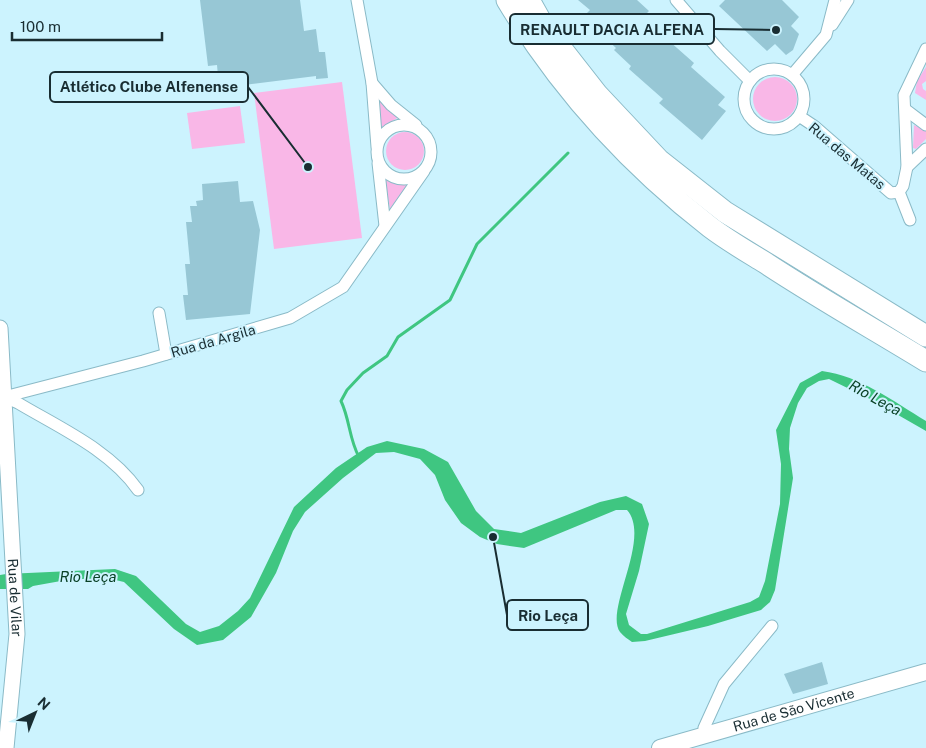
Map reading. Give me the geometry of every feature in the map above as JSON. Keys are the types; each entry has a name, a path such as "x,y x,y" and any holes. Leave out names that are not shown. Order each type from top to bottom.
{"highway":[{"path":"507,0 528,35 580,105 648,175 712,228 809,291 926,361"},
{"path":"529,0 543,25 597,94 659,160 725,212 926,336"}],"main road":[{"name":"Rua de São Vicente","path":"660,748 690,744 706,734 926,672"}],"street":[{"path":"357,0 372,84 385,226"},
{"path":"676,0 714,44 750,81"},
{"path":"826,35 835,0"},
{"path":"792,75 826,35 848,0"},
{"path":"907,167 904,95 926,49"},
{"path":"775,69 792,75 798,81 804,96 799,116 785,127 777,129 759,126 748,115 745,107 746,90 750,81 757,74 775,69"},
{"path":"372,84 391,105 423,131"},
{"path":"906,110 926,125"},
{"name":"Rua das Matas","path":"799,116 814,126 891,193 899,192 903,186 907,167"},
{"path":"423,131 407,124 398,125 383,134 377,154 381,166 394,177 410,179 424,171"},
{"name":"Rua da Argila","path":"4,397 166,354 290,318 343,287 424,171 432,156 428,138 423,131"},
{"path":"907,167 926,149"},
{"path":"899,192 910,220"},
{"path":"159,313 166,354"},
{"name":"Rua de Vilar","path":"0,328 17,634 6,748"},
{"path":"4,397 18,403 110,459 126,472 138,490"},
{"path":"706,734 704,728 724,684 772,626"}],"shaded area":[{"path":"926,67 926,81 922,84 923,89 926,91 926,100 915,93 917,81"},
{"path":"779,77 791,83 796,90 796,108 791,115 784,120 771,121 763,118 756,111 753,95 756,87 763,80"},
{"path":"342,82 362,238 274,249 254,93"},
{"path":"376,95 399,117 381,128"},
{"path":"240,106 245,143 192,149 187,113"},
{"path":"914,125 926,131 926,139 916,149 913,148"},
{"path":"405,132 412,133 418,138 423,144 423,158 418,164 412,169 405,170 398,169 392,164 387,158 386,151 387,144 392,138 398,133"},
{"path":"385,180 407,185 390,209"}],"water":[{"path":"822,371 850,378 889,398 926,421 926,431 872,400 829,379 819,381 807,388 798,403 790,428 789,449 793,478 775,590 770,602 761,610 708,626 645,641 632,642 620,632 617,622 618,608 632,555 634,538 633,522 627,510 616,510 524,548 497,544 480,537 461,523 445,500 435,475 420,459 394,452 376,453 343,478 305,512 293,531 276,573 251,617 223,640 197,645 174,629 124,582 111,579 72,579 33,586 28,589 0,589 0,575 115,569 136,576 186,624 200,632 219,626 238,611 250,598 294,507 336,468 367,447 387,441 424,449 448,462 476,511 494,529 521,533 600,502 626,496 642,504 649,524 639,571 626,614 629,625 641,634 647,634 750,602 759,597 765,581 780,504 781,464 776,430 800,383"}],"building":[{"path":"200,0 300,0 304,31 316,29 319,52 325,52 328,78 316,79 316,76 219,88 217,65 208,66"},
{"path":"578,0 637,0 649,11 646,14 663,30 660,33 694,63 691,67 725,97 718,105 726,111 702,140 659,103 663,99 629,69 631,66 600,33 603,29 586,14 590,10"},
{"path":"725,0 782,0 799,17 791,26 799,34 793,50 786,55 775,44 767,51 719,6"},
{"path":"238,181 240,202 253,201 260,230 250,314 186,320 183,295 188,295 185,264 190,264 186,222 192,222 190,206 197,206 196,201 203,200 202,184"},
{"path":"822,662 828,684 793,694 784,674"}],"waterway":[{"path":"359,457 341,401 347,390 363,373 387,356 398,337 450,300 477,244 568,153"}],"place":[{"name":"RENAULT DACIA ALFENA","path":"776,30"},
{"name":"Atlético Clube Alfenense","path":"308,167"},
{"name":"Rio Leça","path":"493,537"}]}
